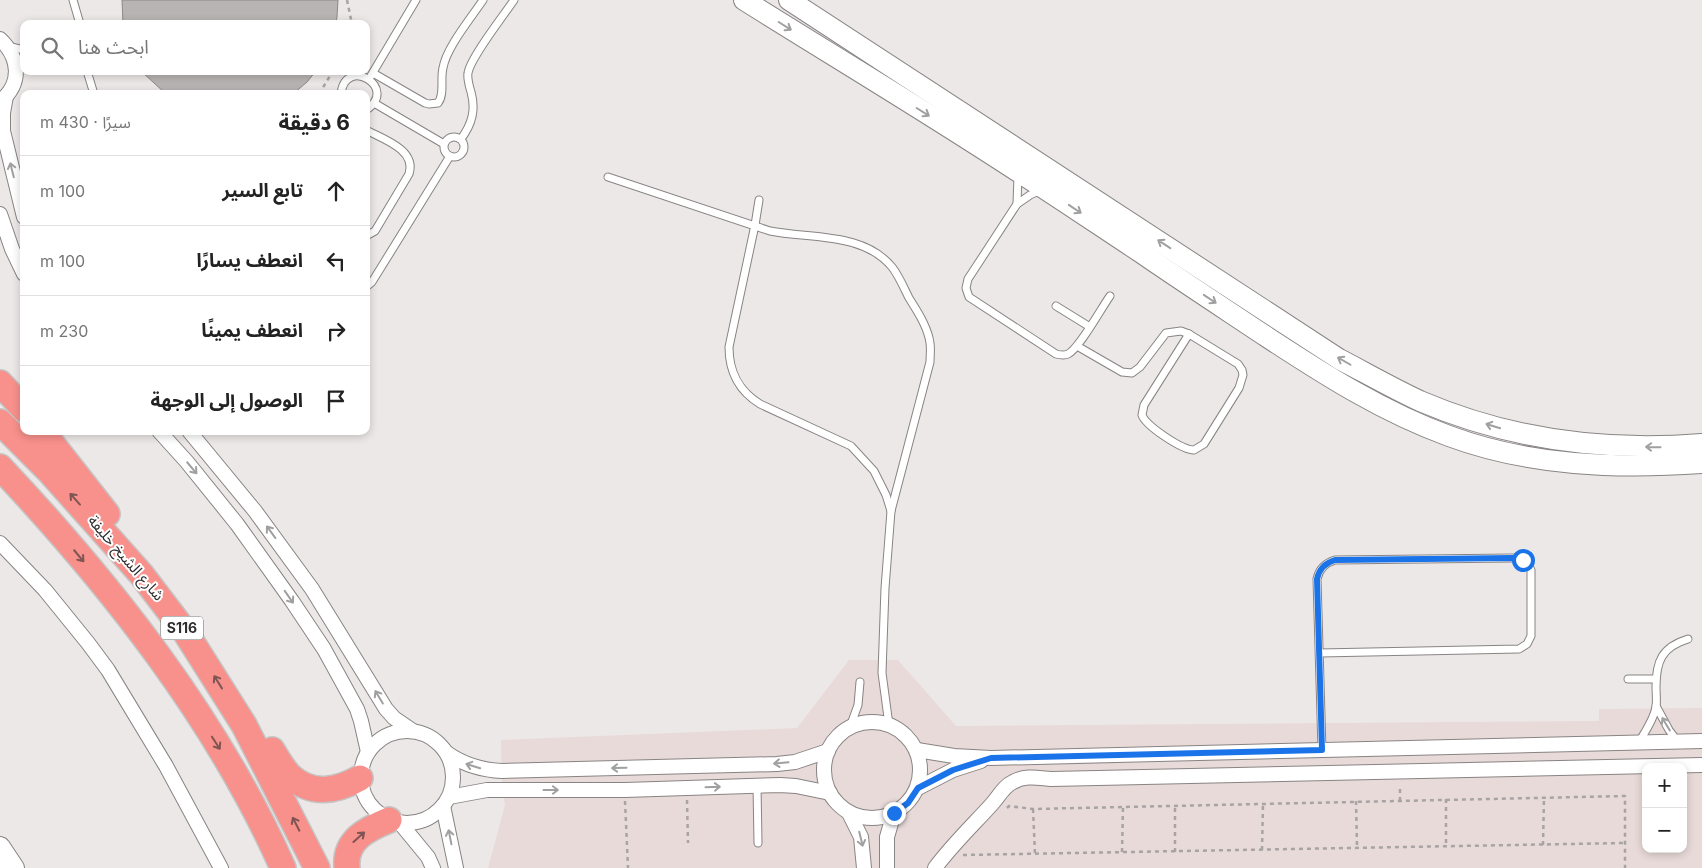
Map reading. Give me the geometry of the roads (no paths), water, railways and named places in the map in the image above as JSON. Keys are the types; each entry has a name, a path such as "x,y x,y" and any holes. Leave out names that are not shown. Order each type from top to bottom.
{"highway":[{"path":"0,383 20,405"},
{"name":"شارع الشيخ خليفة","path":"0,422 49,471 141,574 186,633 244,725 318,868"},
{"path":"45,435 132,544 141,574"},
{"name":"S116","path":"0,467 45,515 130,620 200,718 243,788 283,868"},
{"path":"0,483 21,503 45,515"},
{"path":"244,725 262,737 291,776 308,786 327,790 339,788 360,778"},
{"path":"347,868 347,856 354,841 369,829 394,821"}],"main road":[{"path":"744,0 1018,171 1332,379 1409,420 1450,437 1490,449 1536,458 1580,464 1622,466 1702,463"},
{"path":"789,0 1331,353 1383,383 1421,401 1463,417 1545,438 1614,447 1663,448 1702,444"},
{"path":"0,847 14,868"}],"street":[{"path":"4,42 16,62 15,81 3,99 3,131 20,201"},
{"path":"0,214 20,266"},
{"path":"163,435 237,524 324,649 357,709 368,752"},
{"path":"193,435 237,487 312,589 386,709 394,718 413,731 432,739 447,754 453,775 452,786 446,802 436,813 419,822 394,821 381,816 368,803 360,778 363,760 374,744 392,733 413,731"},
{"path":"0,543 45,590 108,670 166,766 221,868"},
{"path":"870,722 889,724 906,734 917,750 921,769 918,788 908,803 894,813 876,818 849,813 842,808 830,793 824,772 828,751 837,737 850,727 870,722"},
{"path":"917,750 954,756 991,758 1702,741"},
{"path":"447,754 467,765 490,770 502,770 777,764 795,762 828,751"},
{"path":"918,788 953,770 991,758"},
{"path":"925,868 998,808 1018,786 1051,779 1702,765"},
{"path":"446,802 487,790 625,790 796,786 830,793"},
{"path":"446,802 456,868"},
{"path":"849,813 856,824 861,838 864,868"},
{"path":"887,868 887,837 894,813"},
{"path":"394,821 428,857 434,868"},
{"path":"935,868 950,849"}],"lane":[{"path":"73,0 78,20"},
{"path":"370,106 374,103 377,92 371,76 416,0"},
{"path":"341,90 349,78 359,75 371,76 425,103 438,102 442,95 442,70 447,54 483,0"},
{"path":"461,139 467,131 473,111 473,101 468,79 470,66 514,0"},
{"path":"4,42 20,48"},
{"path":"15,81 22,75"},
{"path":"89,75 93,90"},
{"path":"91,75 91,80"},
{"path":"374,103 444,144"},
{"path":"370,132 406,152 411,165 409,174 375,231 370,234"},
{"path":"448,138 461,139 464,146 462,153 457,157 450,156 445,152 444,144 448,138"},
{"path":"370,284 450,156"},
{"path":"1017,204 1018,171"},
{"path":"608,177 788,234 842,240 859,244 875,252 893,268 924,324 930,342 930,362 891,511 885,588 882,673 889,724"},
{"path":"1044,189 1030,195 1017,204 968,279 966,284 967,293 973,300 1056,354 1067,354 1077,346 1110,296"},
{"path":"759,200 729,347 730,366 744,391 760,404 851,446 874,471 883,488 891,511"},
{"path":"1056,306 1090,327"},
{"path":"1077,346 1122,372 1132,373 1140,367 1166,333 1181,331 1189,334 1238,364 1243,375 1239,388 1204,444 1194,450 1183,448 1147,424 1142,415 1144,405 1189,334"},
{"path":"1320,654 1519,649 1527,644 1531,636 1529,566 1523,560 1512,558 1335,560 1321,569 1317,579 1322,750"},
{"path":"1639,743 1656,706 1658,663 1663,654 1679,642 1688,639"},
{"path":"1628,679 1656,679"},
{"path":"850,727 858,705 860,682"},
{"path":"1656,706 1678,742"},
{"path":"757,786 758,843"}]}
